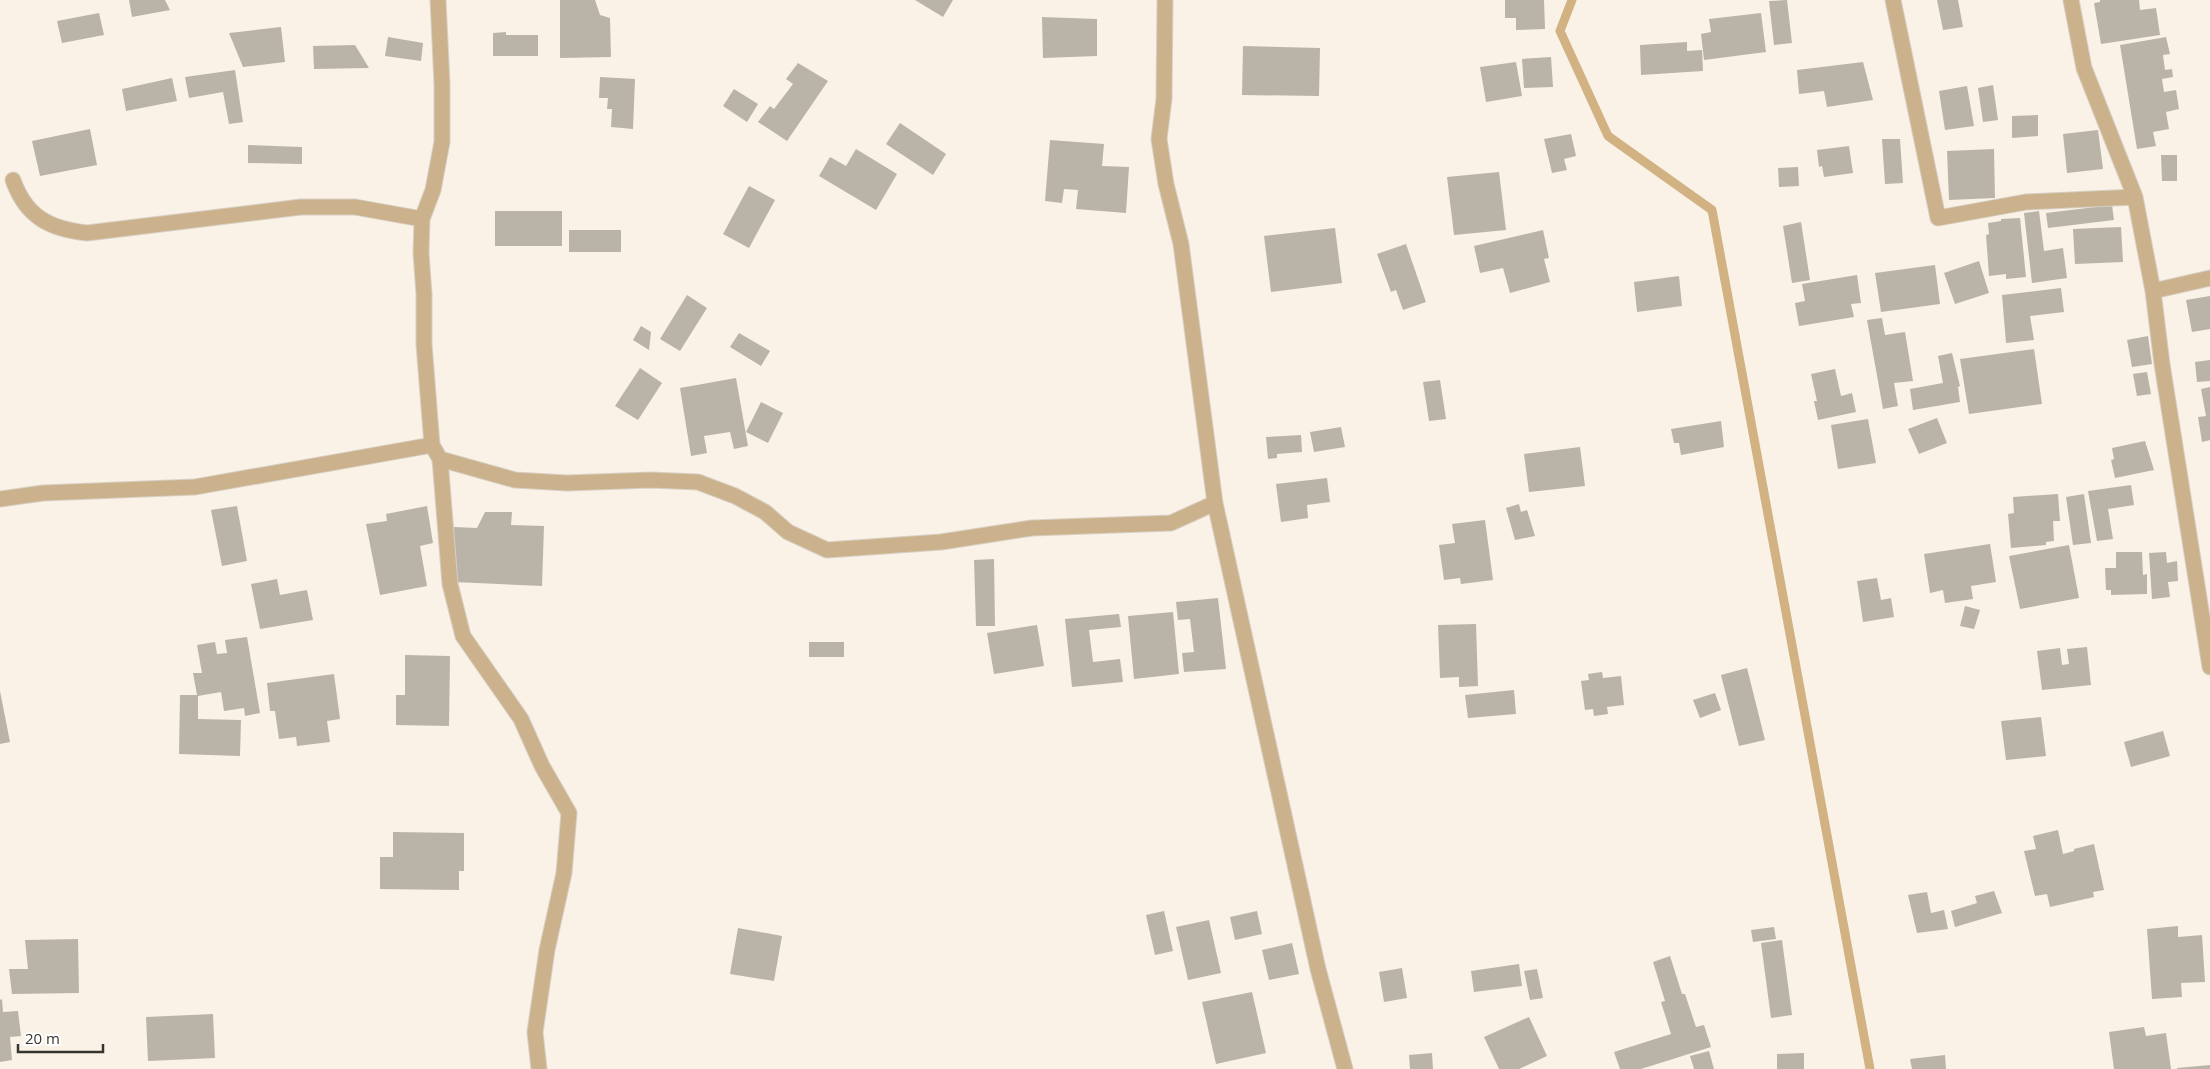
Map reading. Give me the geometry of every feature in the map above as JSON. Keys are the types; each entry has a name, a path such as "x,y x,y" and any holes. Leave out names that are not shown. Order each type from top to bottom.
{"street":[{"path":"438,0 442,84 442,142 433,190 422,219 421,252 424,294 424,344 432,445 440,459 450,584 463,636 520,719 542,766 569,813 564,873 547,950 535,1032 540,1069"},
{"path":"1165,0 1164,99 1159,140 1166,184 1181,244 1215,503 1318,969 1345,1069"},
{"path":"1893,0 1938,218 2026,202 2136,197"},
{"path":"2071,0 2084,68 2136,197 2153,290 2162,364 2210,667"},
{"path":"13,180 23,204 36,217 55,226 87,233 301,206 355,207 422,219"},
{"path":"2153,290 2210,278"},
{"path":"0,499 43,493 195,487 432,445"},
{"path":"440,459 516,480 567,483 651,480 698,482 735,496 765,512 788,532 828,550 941,542 1032,528 1171,522 1215,503"}],"building":[{"path":"129,0 165,0 170,10 132,17"},
{"path":"560,0 595,0 600,15 610,18 611,57 560,58"},
{"path":"915,0 953,0 943,17"},
{"path":"1505,0 1544,0 1545,29 1516,30 1516,18 1505,18"},
{"path":"1787,0 1792,43 1774,45 1769,1"},
{"path":"1937,0 1958,0 1963,27 1943,30"},
{"path":"2100,0 2139,0 2140,10 2156,8 2160,35 2101,44 2094,3 2100,2"},
{"path":"99,13 104,35 62,43 57,21"},
{"path":"1761,13 1766,52 1704,60 1701,34 1711,32 1709,19"},
{"path":"1042,17 1097,19 1097,56 1043,58"},
{"path":"281,27 285,62 243,67 229,33"},
{"path":"506,32 506,35 538,35 538,56 493,56 493,33"},
{"path":"388,37 423,43 421,61 385,56"},
{"path":"2166,37 2170,54 2163,55 2165,70 2172,69 2173,77 2162,79 2164,92 2176,90 2179,109 2166,112 2169,129 2153,132 2156,146 2137,149 2120,45"},
{"path":"1687,42 1687,51 1702,50 1703,71 1641,75 1640,45"},
{"path":"355,45 369,68 314,69 313,46"},
{"path":"1243,46 1320,48 1319,96 1242,95"},
{"path":"1551,57 1553,87 1524,88 1522,59"},
{"path":"1516,62 1522,96 1486,102 1480,67"},
{"path":"1863,62 1873,100 1827,107 1824,91 1799,94 1797,70"},
{"path":"798,63 828,81 787,141 758,122 770,106 774,109 793,84 786,79"},
{"path":"235,70 243,122 229,124 223,92 189,98 185,77"},
{"path":"600,77 635,79 633,129 611,127 612,109 607,109 608,98 599,98"},
{"path":"172,78 177,101 126,111 122,89"},
{"path":"1993,85 1998,120 1983,122 1978,88"},
{"path":"1967,86 1974,126 1945,130 1939,91"},
{"path":"734,89 758,104 747,122 723,106"},
{"path":"2038,115 2038,136 2012,138 2012,116"},
{"path":"900,123 946,154 933,175 886,144"},
{"path":"90,129 97,165 40,176 32,141"},
{"path":"2098,130 2103,169 2067,173 2063,134"},
{"path":"1571,134 1576,156 1564,159 1567,170 1552,173 1544,139"},
{"path":"1882,139 1900,139 1903,183 1885,184"},
{"path":"1050,140 1104,144 1102,166 1129,167 1126,213 1076,209 1078,190 1064,189 1062,203 1045,201"},
{"path":"248,145 302,147 302,164 248,163"},
{"path":"1849,146 1853,173 1824,177 1822,166 1819,167 1817,150"},
{"path":"856,149 897,174 876,210 819,176 830,157 846,166"},
{"path":"1994,149 1995,198 1949,200 1947,151"},
{"path":"2161,155 2177,155 2177,181 2162,181"},
{"path":"1798,167 1799,186 1779,187 1778,168"},
{"path":"1499,172 1506,230 1454,235 1447,177"},
{"path":"749,186 775,200 749,248 723,234"},
{"path":"2112,205 2114,220 2048,228 2046,213"},
{"path":"495,211 562,211 562,246 495,246"},
{"path":"2039,211 2044,251 2063,248 2067,278 2032,283 2024,213"},
{"path":"2020,218 2026,277 2006,279 2006,274 1989,276 1986,235 1989,234 1988,223 2001,221 2001,219"},
{"path":"1801,222 1810,280 1792,283 1783,226"},
{"path":"2121,227 2123,262 2075,264 2073,229"},
{"path":"1335,228 1342,283 1271,292 1264,236"},
{"path":"569,230 621,230 621,252 569,252"},
{"path":"1543,230 1549,258 1544,259 1550,282 1510,293 1503,268 1480,273 1474,246"},
{"path":"1406,244 1426,302 1403,310 1396,290 1391,292 1377,254"},
{"path":"1979,261 1989,293 1955,304 1944,273"},
{"path":"1935,265 1940,304 1881,312 1875,273"},
{"path":"1857,275 1861,303 1851,304 1854,317 1799,326 1795,303 1805,301 1802,284"},
{"path":"1679,276 1682,306 1637,312 1634,282"},
{"path":"2061,288 2064,312 2030,316 2034,340 2006,343 2002,295"},
{"path":"687,295 707,308 680,351 660,339"},
{"path":"2210,296 2210,329 2192,332 2186,300"},
{"path":"1882,318 1885,335 1905,332 1913,381 1894,383 1898,406 1883,409 1867,320"},
{"path":"641,326 651,332 649,350 633,340"},
{"path":"739,333 770,351 761,366 730,347"},
{"path":"2148,336 2152,364 2132,367 2127,340"},
{"path":"2034,349 2042,404 1969,414 1960,359"},
{"path":"1952,353 1960,386 1958,387 1960,402 1913,410 1910,389 1943,383 1938,356"},
{"path":"2210,360 2210,381 2197,382 2195,362"},
{"path":"640,368 662,383 638,420 615,406"},
{"path":"1835,369 1841,396 1852,393 1856,412 1818,420 1814,401 1817,401 1811,374"},
{"path":"2147,372 2151,394 2137,396 2133,374"},
{"path":"736,378 748,446 734,449 730,432 704,436 707,453 691,456 680,388"},
{"path":"1440,380 1446,419 1429,421 1423,382"},
{"path":"2210,387 2210,440 2202,442 2198,417 2206,416 2201,389"},
{"path":"761,402 783,413 768,443 746,432"},
{"path":"1937,418 1947,443 1919,454 1908,429"},
{"path":"1868,419 1876,463 1838,469 1831,425"},
{"path":"1721,421 1724,447 1681,455 1679,443 1674,443 1671,429"},
{"path":"1341,427 1345,447 1314,452 1310,432"},
{"path":"1301,435 1302,452 1277,454 1277,458 1268,459 1266,437"},
{"path":"2145,441 2154,470 2115,478 2111,460 2114,459 2112,448"},
{"path":"1580,447 1585,486 1529,492 1524,454"},
{"path":"1327,478 1330,502 1307,505 1308,518 1281,522 1276,484"},
{"path":"2131,485 2134,505 2108,509 2113,539 2097,541 2088,491"},
{"path":"2058,494 2060,521 2053,521 2054,541 2046,542 2046,545 2011,548 2008,514 2014,513 2013,497"},
{"path":"2084,494 2091,543 2073,545 2066,497"},
{"path":"1519,504 1521,512 1527,510 1535,536 1515,540 1506,508"},
{"path":"237,506 247,561 222,566 211,510"},
{"path":"427,506 433,543 420,546 427,586 380,595 366,524 387,521 386,514"},
{"path":"485,512 512,512 511,525 544,526 542,586 453,582 454,527 477,528"},
{"path":"1485,520 1493,580 1461,584 1460,578 1444,580 1439,545 1455,543 1452,524"},
{"path":"1990,544 1996,582 1971,586 1973,599 1945,603 1943,590 1930,593 1924,554"},
{"path":"2069,545 2079,598 2020,609 2009,556"},
{"path":"2116,552 2142,552 2143,575 2147,574 2147,594 2111,595 2111,590 2106,590 2105,568 2116,568"},
{"path":"2166,552 2167,563 2177,561 2178,581 2168,582 2170,597 2152,599 2149,553"},
{"path":"994,559 995,626 976,626 974,560"},
{"path":"1877,578 1881,600 1891,598 1894,617 1863,622 1857,581"},
{"path":"277,579 280,595 307,590 313,620 260,629 251,584"},
{"path":"1218,598 1226,669 1184,672 1182,653 1194,652 1190,619 1178,620 1176,602"},
{"path":"1965,606 1980,610 1974,629 1960,626"},
{"path":"1173,612 1179,674 1134,679 1128,616"},
{"path":"1119,614 1121,627 1089,630 1093,662 1120,659 1123,682 1072,687 1065,619"},
{"path":"1476,624 1478,686 1459,687 1459,677 1440,678 1438,625"},
{"path":"1037,625 1044,666 994,674 987,633"},
{"path":"247,637 260,713 245,716 244,708 224,711 221,692 198,696 198,719 241,720 240,756 179,754 180,695 197,695 193,673 202,673 197,645 215,642 217,654 227,653 225,640"},
{"path":"809,642 844,642 844,657 809,657"},
{"path":"2087,647 2091,685 2042,690 2037,651 2060,648 2062,665 2069,664 2067,649"},
{"path":"405,655 450,656 449,726 396,725 396,695 405,695"},
{"path":"1747,668 1765,740 1739,746 1721,675"},
{"path":"1602,672 1603,678 1621,676 1624,705 1607,707 1608,714 1594,716 1593,709 1585,710 1581,681 1589,680 1588,674"},
{"path":"334,674 340,719 327,721 330,742 297,746 296,737 279,739 275,711 270,711 267,683"},
{"path":"1514,690 1516,714 1468,718 1465,695"},
{"path":"0,691 10,742 0,744"},
{"path":"1715,693 1721,710 1700,718 1693,700"},
{"path":"2041,717 2046,756 2006,760 2001,721"},
{"path":"2163,731 2170,756 2131,767 2124,742"},
{"path":"2058,830 2063,854 2094,844 2104,890 2093,892 2094,897 2050,907 2047,894 2035,896 2024,851 2036,849 2033,836"},
{"path":"393,832 464,833 464,871 459,871 459,890 380,889 380,857 393,857"},
{"path":"1994,891 2002,913 1955,927 1951,911 1977,903 1975,896"},
{"path":"1927,892 1931,913 1944,910 1948,929 1917,933 1908,895"},
{"path":"1164,911 1173,951 1155,955 1146,915"},
{"path":"1257,911 1262,934 1235,940 1230,917"},
{"path":"1209,920 1221,973 1188,980 1176,927"},
{"path":"2178,926 2178,937 2202,935 2205,982 2181,983 2182,997 2152,999 2147,929"},
{"path":"1774,927 1776,939 1753,942 1751,930"},
{"path":"738,928 782,936 774,981 730,974"},
{"path":"78,939 79,993 12,994 9,969 28,969 25,940"},
{"path":"1782,940 1792,1015 1771,1018 1761,943"},
{"path":"1292,943 1299,974 1269,980 1262,950"},
{"path":"1670,956 1682,994 1685,994 1696,1027 1704,1025 1711,1047 1641,1069 1620,1069 1614,1052 1671,1034 1661,1002 1665,1001 1653,962"},
{"path":"1519,964 1522,986 1474,992 1471,971"},
{"path":"1402,968 1407,998 1384,1002 1379,972"},
{"path":"1537,969 1543,998 1530,1000 1524,971"},
{"path":"1252,992 1266,1053 1216,1064 1202,1002"},
{"path":"2,999 3,1012 18,1011 21,1036 10,1037 12,1060 0,1062 0,1000"},
{"path":"213,1014 215,1058 148,1061 146,1017"},
{"path":"1529,1017 1547,1056 1519,1069 1499,1069 1484,1037"},
{"path":"2144,1027 2146,1036 2166,1033 2171,1069 2114,1069 2109,1032"},
{"path":"1709,1051 1714,1069 1694,1069 1690,1056"},
{"path":"1432,1053 1433,1069 1410,1069 1409,1055"},
{"path":"1804,1053 1804,1069 1777,1069 1777,1054"},
{"path":"1945,1055 1946,1069 1912,1069 1910,1059"},
{"path":"2210,1065 2210,1069 2177,1069 2177,1068"}],"waterway":[{"path":"1572,0 1560,31 1608,136 1712,210 1870,1069"}]}
